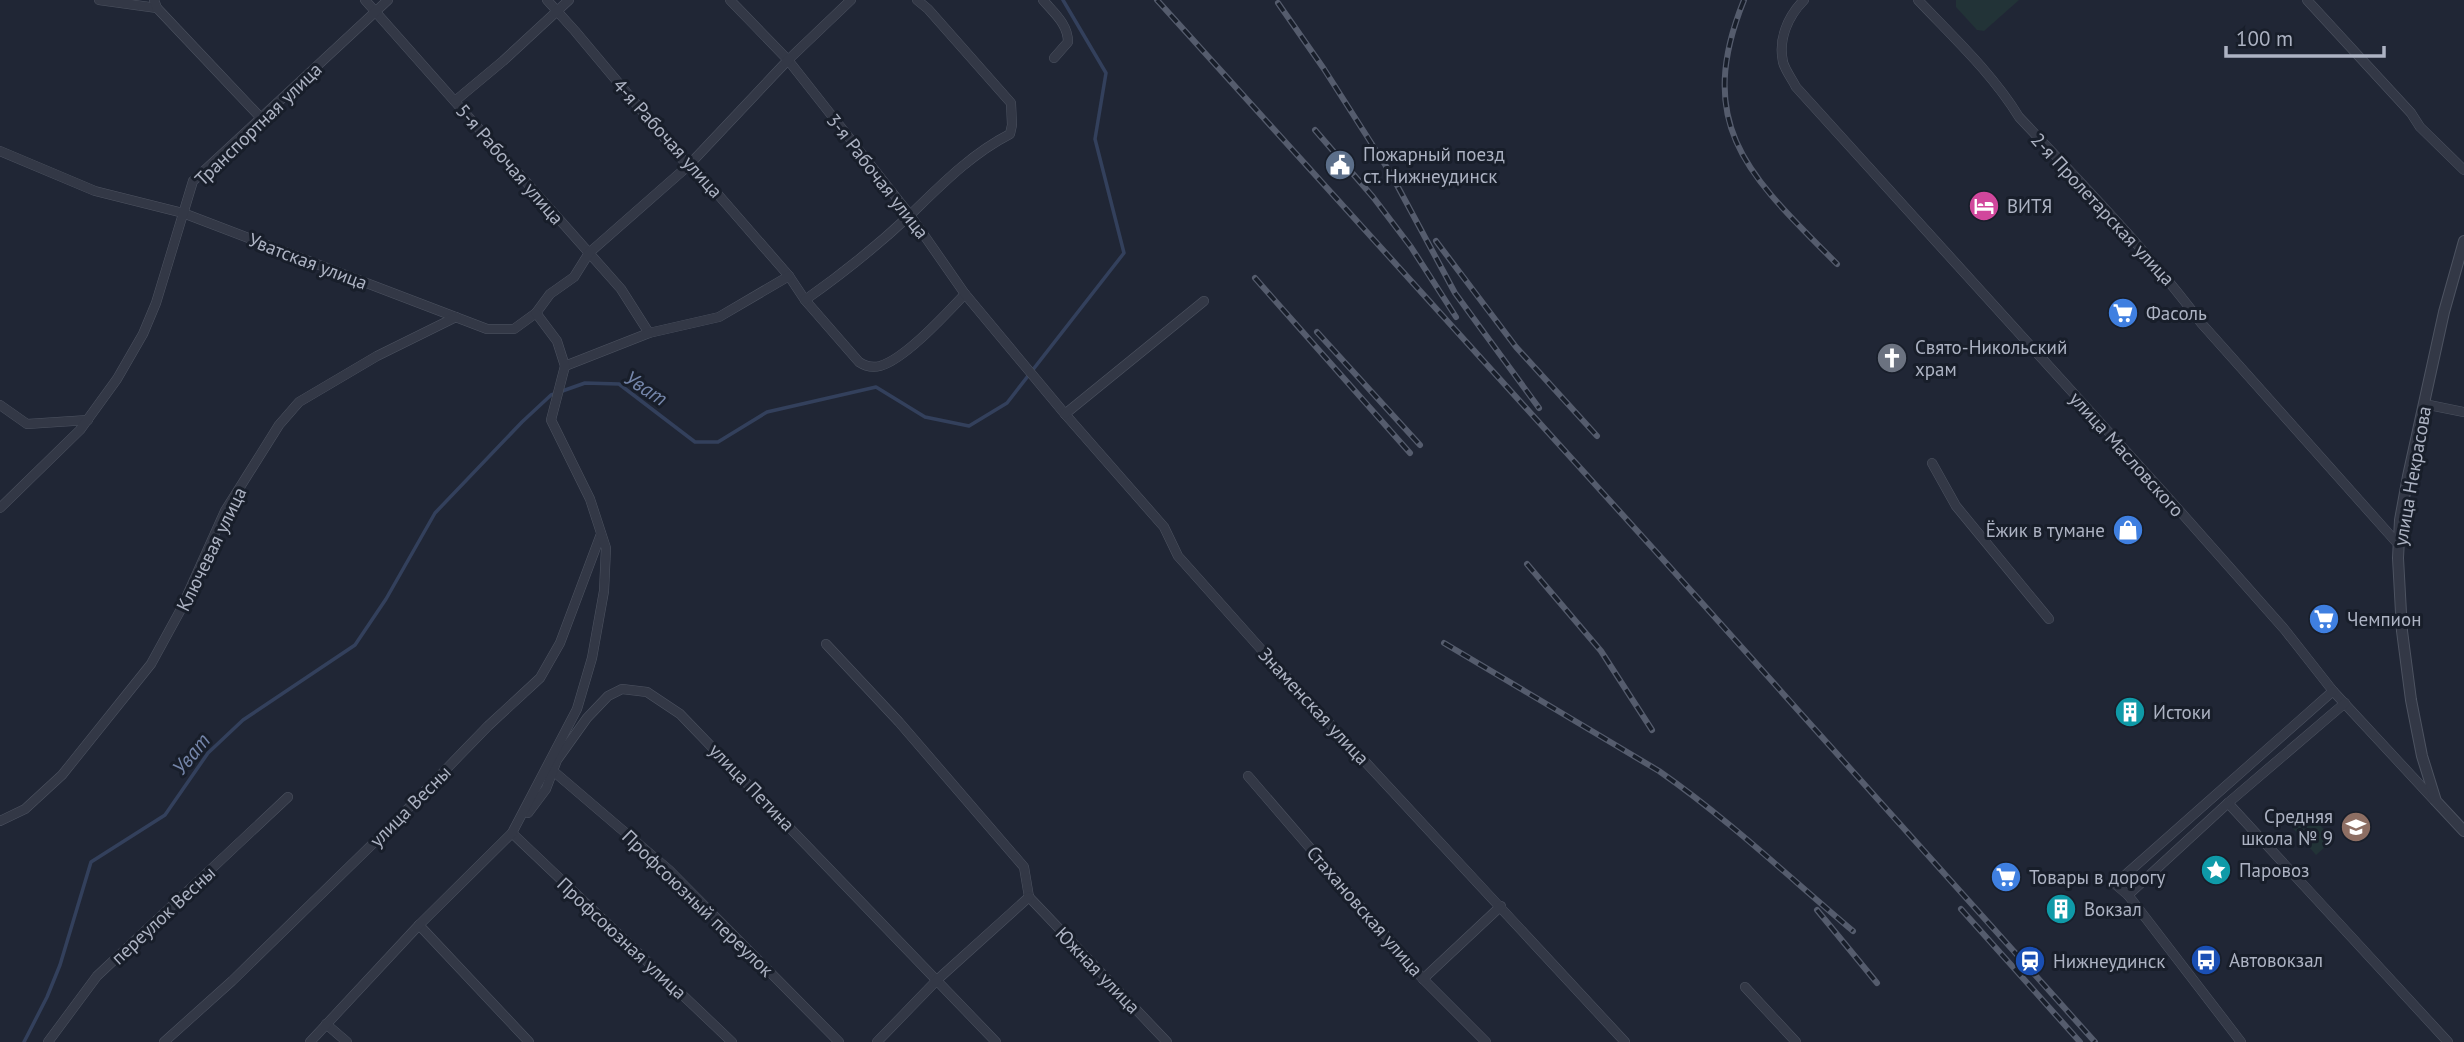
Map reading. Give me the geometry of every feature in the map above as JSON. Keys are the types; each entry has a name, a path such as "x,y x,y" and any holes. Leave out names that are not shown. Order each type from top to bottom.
{"street":[{"path":"99,0 156,4 261,118"},
{"name":"5-я Рабочая улица","path":"365,0 621,289 649,333"},
{"name":"Транспортная улица","path":"0,508 88,420 117,379 143,334 156,303 193,181 388,0"},
{"name":"4-я Рабочая улица","path":"547,0 688,166 695,168 789,276 805,300 859,362 877,367 891,361 965,294"},
{"path":"455,102 569,0"},
{"name":"3-я Рабочая улица","path":"730,0 788,60 910,215 965,294 1019,356"},
{"name":"Уватская улица","path":"0,151 95,191 183,213 487,329 514,329 536,313 550,294 574,276 589,253 688,166 788,60 851,0"},
{"path":"805,300 854,265 938,186 992,144 1010,134 1011,103 928,9 916,0"},
{"path":"1042,0 1062,21 1068,32 1068,42 1054,58"},
{"name":"улица Масловского","path":"1804,0 1786,24 1782,45 1783,64 1796,87 2163,492 2285,630 2333,691 2464,831"},
{"name":"2-я Пролетарская улица","path":"1918,0 1979,65 2019,117 2137,244 2178,291 2202,324 2398,544"},
{"path":"2307,0 2411,113 2420,127 2464,170"},
{"name":"улица Некрасова","path":"2422,756 2402,631 2398,544 2408,476 2444,312 2464,241"},
{"path":"565,366 649,333 719,317 789,276"},
{"path":"1065,414 1204,301"},
{"path":"310,1042 419,925 512,833 577,709 592,658 604,591 606,548 590,499 551,420 565,366 557,341 536,313"},
{"name":"Ключевая улица","path":"0,821 25,809 62,775 151,664 180,611 225,511 279,425 299,402 377,356 456,317"},
{"name":"Знаменская улица","path":"1019,356 1065,414 1164,527 1178,556 1276,666 1625,1042"},
{"path":"2424,404 2464,412"},
{"path":"0,405 27,424 88,420"},
{"path":"1932,463 1956,506 2049,619"},
{"name":"улица Весны","path":"164,1042 232,981 391,826 488,726 540,678 560,643 601,533"},
{"path":"826,644 899,722 1024,867 1029,897 937,980 877,1042"},
{"name":"улица Петина","path":"512,833 546,789 552,770 587,718 608,696 622,689 654,695 680,714 996,1042"},
{"path":"2241,1042 2128,895 2115,884 2333,691"},
{"path":"2128,895 2228,803 2345,703"},
{"name":"улица Масловского","path":"2422,756 2436,801"},
{"name":"Профсоюзный переулок","path":"552,770 669,870 839,1042"},
{"name":"Стахановская улица","path":"1248,776 1423,979 1486,1042"},
{"name":"переулок Весны","path":"48,1042 97,976 288,797"},
{"path":"2228,803 2448,1042"},
{"name":"Профсоюзная улица","path":"512,833 732,1042"},
{"name":"Южная улица","path":"1029,897 1167,1042"},
{"path":"1423,979 1501,906"},
{"path":"419,925 529,1042"},
{"path":"1745,987 1796,1042"},
{"path":"326,1024 347,1042"}],"shaded area":[{"path":"1956,0 2019,0 1984,31 1977,30 1956,7"},
{"path":"2308,811 2333,840 2316,855 2291,826"}],"waterway":[{"name":"Уват","path":"24,1042 60,965 91,862 165,815 208,753 243,720 355,645 386,599 435,513 551,395 585,383 619,384 695,442 718,442 767,412 876,387 925,417 969,426 1007,403 1124,253 1095,139 1106,73 1063,0"}],"railway":[{"path":"1157,0 2095,1042"},
{"path":"1744,0 1730,45 1725,83 1728,117 1739,148 1757,176 1779,204 1837,264"},
{"path":"1278,3 1391,174 1455,293 1539,408"},
{"path":"1315,130 1373,197 1411,247 1456,317"},
{"path":"1436,241 1516,347 1597,436"},
{"path":"1255,278 1410,453"},
{"path":"1317,332 1420,445"},
{"path":"1527,564 1601,651 1652,730"},
{"path":"1444,643 1685,789 1853,931"},
{"path":"1961,909 2080,1042"},
{"path":"1817,910 1877,983"}],"place":[{"name":"Пожарный поезд ст. Нижнеудинск","path":"1340,165"},
{"name":"ВИТЯ","path":"1984,206"},
{"name":"Фасоль","path":"2123,313"},
{"name":"Свято-Никольский храм","path":"1892,358"},
{"name":"Ёжик в тумане","path":"2128,530"},
{"name":"Чемпион","path":"2324,619"},
{"name":"Истоки","path":"2130,712"},
{"name":"Средняя школа № 9","path":"2356,827"},
{"name":"Паровоз","path":"2216,870"},
{"name":"Товары в дорогу","path":"2006,877"},
{"name":"Вокзал","path":"2061,909"},
{"name":"Автовокзал","path":"2206,960"},
{"name":"Нижнеудинск","path":"2030,961"}]}
